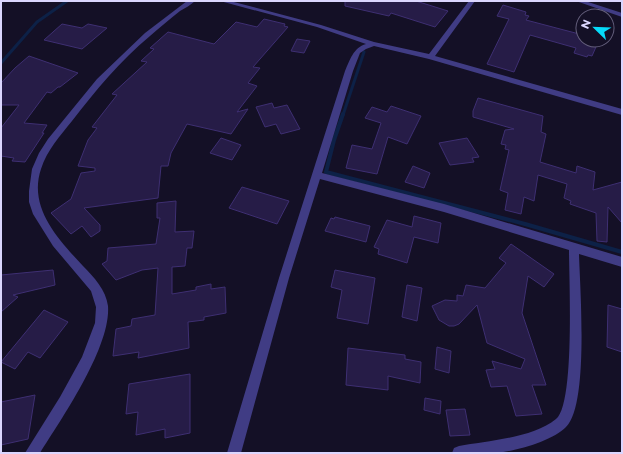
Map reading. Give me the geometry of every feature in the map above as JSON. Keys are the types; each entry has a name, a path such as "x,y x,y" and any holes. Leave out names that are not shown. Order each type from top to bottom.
{"street":[{"path":"32,453 84,366 96,338 102,306 96,288 72,262 47,230 35,207 34,187 37,165 52,140 79,105 115,64 145,36 183,6 192,1"},
{"path":"223,1 318,26 374,44 431,57 622,112"},
{"path":"431,57 472,1"},
{"path":"579,1 622,15"},
{"path":"234,453 284,278 349,71 357,52 363,47 374,44"},
{"path":"317,175 444,208 622,262"},
{"path":"458,453 499,446 544,434 561,423 567,413 571,401 573,359 574,248"}],"building":[{"path":"345,1 416,1 448,11 435,27 391,13 389,16 345,6"},
{"path":"503,5 526,12 525,15 529,16 526,20 575,33 575,48 530,35 514,72 487,64 509,19 497,16"},
{"path":"264,19 285,24 284,26 288,27 253,67 260,68 248,83 257,86 237,112 248,109 231,134 187,124 171,153 168,166 161,166 158,198 84,208 100,225 100,231 91,237 82,226 71,234 51,213 71,199 81,173 95,171 95,168 78,166 88,140 97,128 92,127 117,95 112,94 147,62 141,61 154,49 150,48 168,32 214,44 236,22 257,27"},
{"path":"62,24 82,28 88,24 107,28 82,49 44,40"},
{"path":"297,39 310,41 304,53 291,51"},
{"path":"576,48 596,48 592,56 588,55 587,57 574,53"},
{"path":"29,56 78,73 51,93 47,92 24,123 47,125 42,133 44,133 25,162 12,161 14,158 1,156 1,128 19,105 1,105 1,83"},
{"path":"478,98 543,116 541,132 546,134 540,162 576,173 577,166 595,172 593,190 622,182 622,223 608,207 607,242 597,241 596,213 570,204 571,201 564,198 567,184 538,175 534,201 524,197 521,214 505,210 508,193 500,190 509,150 505,149 506,145 501,144 505,130 514,129 473,117 473,111"},
{"path":"272,103 274,108 287,105 300,129 281,134 276,124 265,127 256,107"},
{"path":"391,106 421,116 407,144 388,137 377,174 346,168 352,145 372,149 381,123 365,118 372,107 387,112"},
{"path":"221,138 241,145 232,160 210,153"},
{"path":"467,138 479,157 472,158 474,162 450,165 439,143"},
{"path":"413,166 430,173 424,188 405,182"},
{"path":"242,187 289,201 277,224 229,208"},
{"path":"176,201 175,232 194,231 192,248 187,248 185,266 172,267 172,294 196,290 196,287 211,284 211,289 225,287 226,313 204,317 204,320 188,322 189,348 138,358 139,352 113,356 116,329 131,326 132,319 155,315 158,268 142,270 116,280 102,264 107,261 108,248 156,244 160,218 157,218 157,203"},
{"path":"414,216 441,223 438,243 414,237 407,263 378,254 379,249 374,247 387,220 412,227"},
{"path":"335,217 370,226 366,242 325,231 331,218 334,219"},
{"path":"511,244 554,274 544,287 528,276 522,313 546,385 532,385 542,414 516,416 507,386 491,387 486,370 495,369 492,361 521,369 525,359 487,343 477,305 459,324 454,326 449,326 439,320 432,306 445,300 457,301 457,295 463,296 466,285 485,288 506,263 499,258"},
{"path":"53,270 55,285 13,295 18,297 1,312 1,275"},
{"path":"335,270 375,278 368,324 337,318 342,290 331,287"},
{"path":"407,285 422,288 417,321 402,317"},
{"path":"608,305 622,309 622,352 607,347"},
{"path":"44,310 68,322 40,358 28,352 15,369 1,362"},
{"path":"437,347 451,351 449,373 435,369"},
{"path":"348,348 405,355 405,359 421,362 420,383 388,376 388,390 346,385"},
{"path":"190,374 190,433 165,438 165,429 136,435 138,412 126,414 129,384"},
{"path":"35,395 28,439 1,445 1,402"},
{"path":"425,398 441,401 440,414 424,410"},
{"path":"465,409 470,435 450,436 446,410"}],"waterway":[{"path":"1,63 37,22 67,1"},
{"path":"343,115 364,52"},
{"path":"343,114 334,140 326,172 525,224 622,252"}]}
